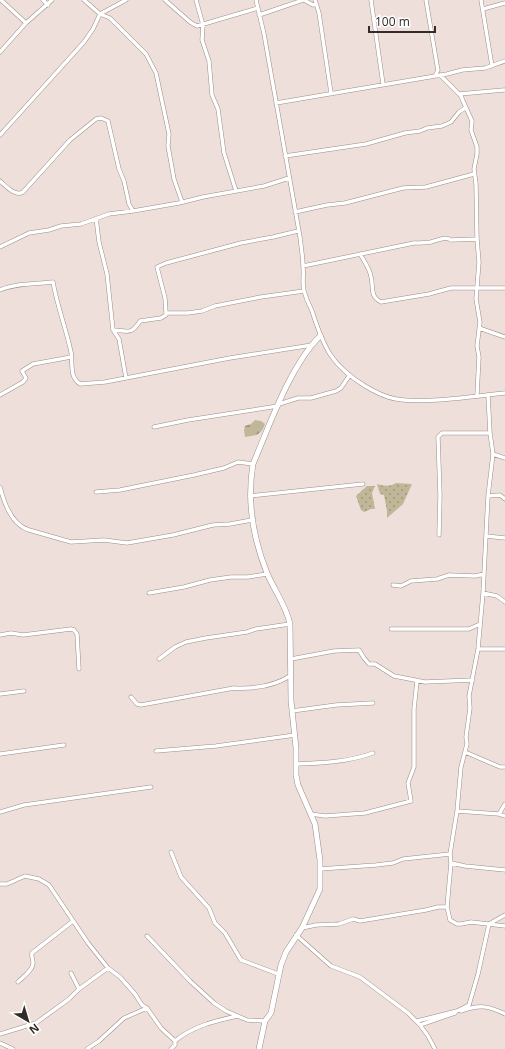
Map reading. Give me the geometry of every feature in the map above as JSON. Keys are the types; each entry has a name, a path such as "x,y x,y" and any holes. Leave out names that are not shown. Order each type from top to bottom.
{"street":[{"path":"1,0 26,23"},
{"path":"43,0 48,5"},
{"path":"0,52 26,23 52,0"},
{"path":"84,0 100,14 110,18 146,54 156,73 169,134 168,146 174,180 182,202"},
{"path":"0,135 28,106 35,95 44,88 84,42 93,30 100,14 126,0"},
{"path":"165,0 194,26 203,25 258,8"},
{"path":"196,0 203,25 202,40 209,61 212,95 218,109 224,153 236,191"},
{"path":"256,0 264,34 295,212 303,266 304,291 320,336 335,362 349,376 374,391 395,399 441,399 505,393"},
{"path":"259,15 303,0 313,5 315,2 319,13 330,93"},
{"path":"371,0 383,84"},
{"path":"426,0 438,70 435,76"},
{"path":"482,0 492,66"},
{"path":"483,9 505,3"},
{"path":"276,103 462,70 485,68 505,61"},
{"path":"440,74 464,101 465,108 472,121 471,130 477,148 474,174 476,184 479,262 476,299 480,315 477,346 479,357 477,396"},
{"path":"458,94 504,90"},
{"path":"285,156 366,144 405,133 442,126 451,122 459,112 465,108"},
{"path":"0,180 16,193 20,194 70,140 96,119 101,118 108,122 119,169 124,182 129,204 133,212"},
{"path":"295,212 327,205 345,203 403,188 426,187 474,174"},
{"path":"0,247 29,233 49,230 61,226 81,224 109,214 133,212 264,186 289,178"},
{"path":"96,218 99,242 107,274 113,330 119,340 126,378"},
{"path":"113,330 131,331 135,329 140,321 161,318 166,315 165,298 157,267 166,263 241,243 298,231"},
{"path":"303,266 414,243 432,242 444,238 451,240 477,239"},
{"path":"360,254 371,275 373,294 381,302 429,294 451,288 477,290 482,288 505,288"},
{"path":"0,290 26,284 53,282 71,357 72,374 80,384 105,382 230,358 312,345"},
{"path":"166,313 188,313 202,311 215,306 261,297 304,291"},
{"path":"479,328 505,337"},
{"path":"259,1049 265,1021 271,1014 278,974 286,952 302,928 320,889 320,869 318,841 314,824 298,785 290,676 290,624 283,604 267,574 252,520 250,496 253,464 278,405 302,357 320,336"},
{"path":"0,395 23,382 26,378 22,371 33,364 43,364 71,357"},
{"path":"154,427 194,418 278,405 298,398 311,398 336,391 341,388 349,376"},
{"path":"488,395 490,433 493,454 488,496 483,593 478,649 470,696 466,737 467,744 461,767 457,811 450,854 451,863 447,907 450,920 456,924 471,922 505,926"},
{"path":"439,534 440,495 438,436 442,433 490,433"},
{"path":"493,454 505,458"},
{"path":"96,492 120,490 194,475 224,468 238,462 253,464"},
{"path":"250,496 363,484"},
{"path":"0,487 12,516 22,527 71,542 104,540 127,543 139,542 173,536 213,525 252,520"},
{"path":"488,496 500,495 505,499"},
{"path":"486,536 505,538"},
{"path":"149,593 184,587 210,580 267,574"},
{"path":"393,585 401,586 411,581 437,579 449,576 475,576 484,574"},
{"path":"483,593 497,596 505,602"},
{"path":"159,659 175,647 186,642 290,624"},
{"path":"391,629 468,629 480,624"},
{"path":"0,635 10,633 23,635 71,629 74,630 76,634 79,669"},
{"path":"478,649 505,649"},
{"path":"291,659 334,651 359,650 361,655 369,664 375,664 394,676 425,682 473,680"},
{"path":"131,697 137,704 141,705 234,688 274,684 290,676"},
{"path":"311,814 325,816 365,813 411,801 408,783 414,767 414,709 416,681"},
{"path":"0,694 24,691"},
{"path":"292,711 336,705 373,703"},
{"path":"156,751 216,746 295,735"},
{"path":"0,754 64,745"},
{"path":"465,752 500,767 505,767"},
{"path":"296,764 357,759 372,753"},
{"path":"0,812 24,805 151,787"},
{"path":"499,814 505,804"},
{"path":"457,811 499,814 505,816"},
{"path":"171,852 181,877 209,908 215,923 226,933 242,960 278,974"},
{"path":"320,869 376,865 393,863 403,859 450,854"},
{"path":"451,863 505,870"},
{"path":"0,884 7,884 25,876 39,879 49,885 68,912 72,921 108,968 120,977 161,1028 175,1041"},
{"path":"302,928 316,925 340,924 354,919 360,921 438,907 447,907"},
{"path":"417,1021 457,1011 469,1005 478,974 489,924 505,915"},
{"path":"18,982 32,968 32,953 72,921"},
{"path":"296,935 331,966 360,978 408,1013 417,1021 435,1049"},
{"path":"146,936 203,994 214,1003 247,1020 265,1021"},
{"path":"0,1034 36,1023 108,968"},
{"path":"71,973 79,989"},
{"path":"420,1025 476,1006 489,1008 505,1014"},
{"path":"87,1049 124,1018 146,1008"},
{"path":"171,1049 175,1045 175,1041 184,1033 216,1021 238,1016"},
{"path":"0,1042 13,1049"}],"green space":[{"path":"255,420 261,421 265,424 262,431 258,434 245,437 245,426 251,424"},
{"path":"396,483 412,484 403,504 387,518 384,495 380,494 377,484 386,486"},
{"path":"367,486 375,486 372,493 375,509 364,512 361,510 356,496"}]}
